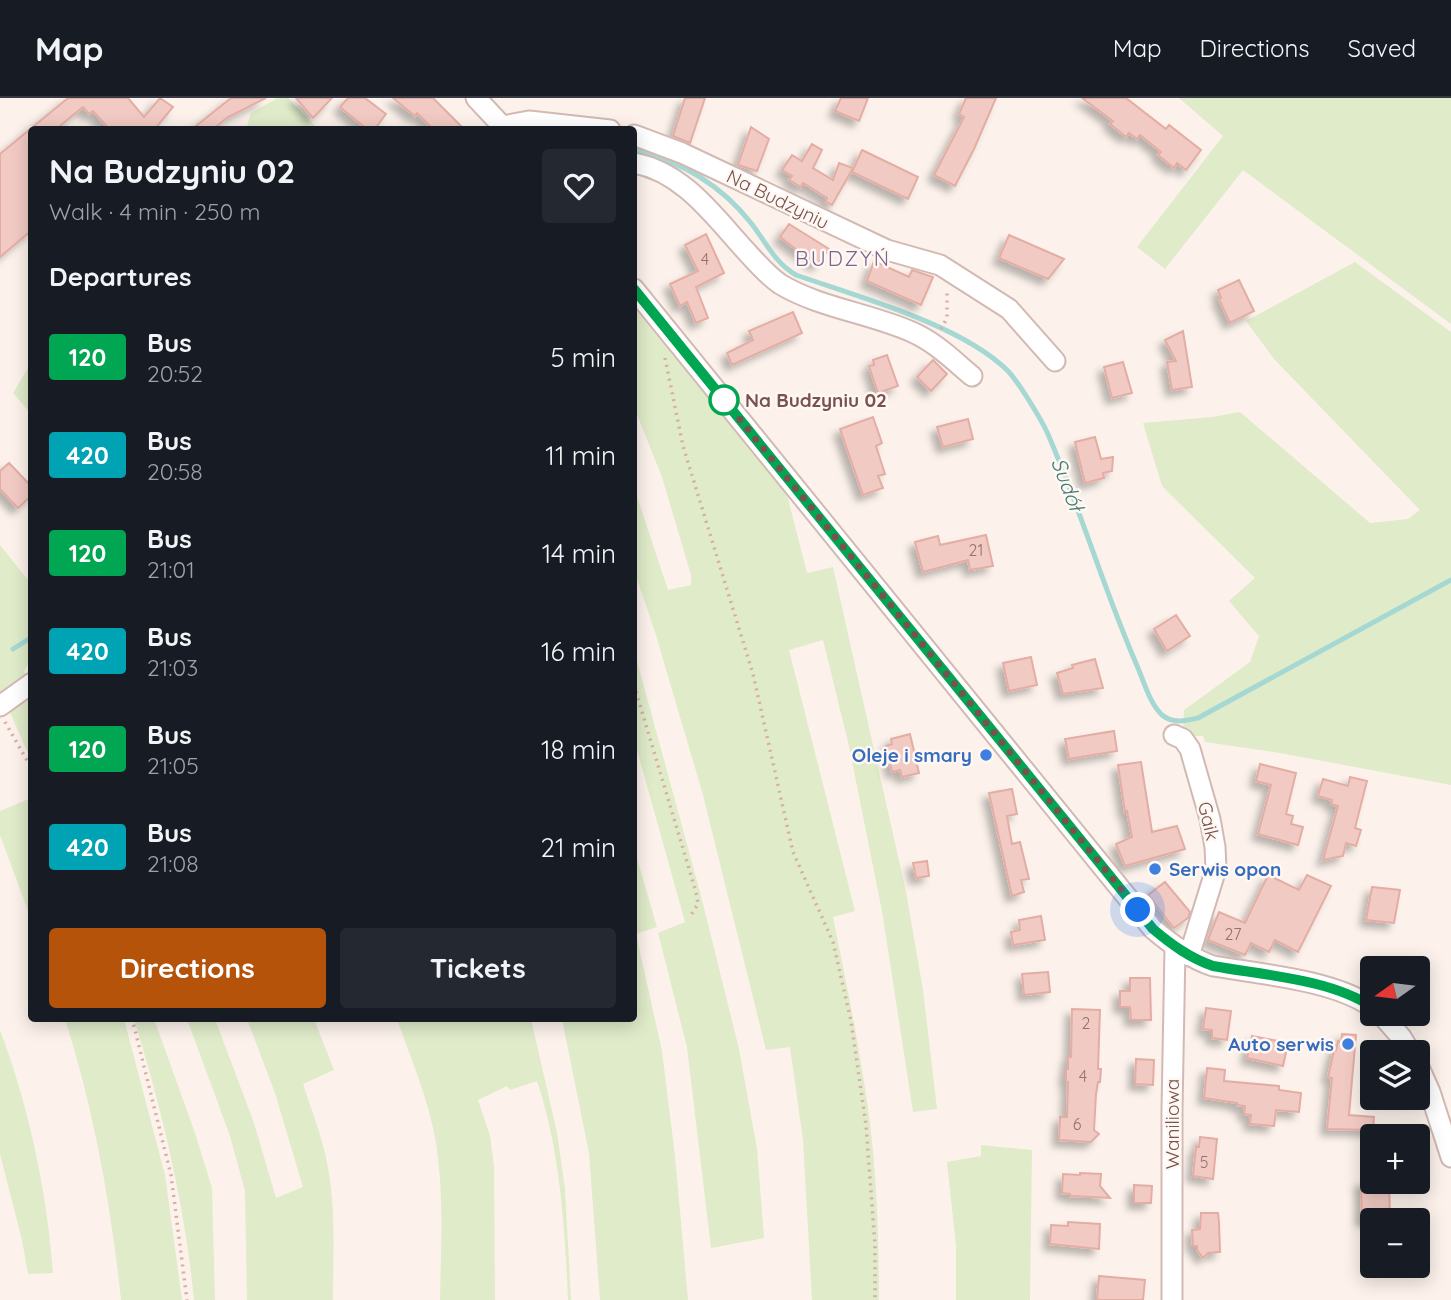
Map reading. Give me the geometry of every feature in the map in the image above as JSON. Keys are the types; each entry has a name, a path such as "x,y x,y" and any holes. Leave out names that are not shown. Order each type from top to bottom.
{"street":[{"path":"476,98 502,126"},
{"path":"511,126 529,121 574,126"},
{"name":"Na Budzyniu","path":"637,136 682,153 887,250 940,265 1009,309 1055,361"},
{"name":"Na Budzyniu","path":"637,164 665,173 683,185 762,269 779,283 823,302 911,332 934,344 972,376"},
{"path":"637,293 1153,929 1182,952 1213,966 1319,986 1360,1001"},
{"path":"0,706 28,686"},
{"name":"Gaik","path":"1174,735 1183,739 1190,748 1215,847 1216,869 1182,952"},
{"name":"Waniliowa","path":"1172,1300 1172,1110 1182,952"},
{"path":"1430,1092 1451,1157"}],"path":[{"path":"665,356 683,446 753,674 793,852 832,942 851,1021 866,1125 875,1245 875,1300"},
{"path":"637,695 696,892 698,904 689,918"},
{"path":"0,715 28,762"},
{"path":"133,1022 171,1175 187,1300"}],"green space":[{"path":"278,98 288,98 315,126 247,126 251,113"},
{"path":"1179,98 1451,98 1451,324 1243,170 1165,269 1137,247 1223,136"},
{"path":"1355,262 1451,332 1451,785 1205,742 1203,736 1190,736 1183,732 1184,710 1250,662 1259,636 1229,601 1255,578 1162,486 1143,423 1240,412 1370,523 1408,519 1420,510 1274,359 1246,321"},
{"path":"637,312 786,491 807,573 833,567 906,892 923,990 937,1109 913,1112 882,911 849,746 823,640 789,650 855,911 833,917 870,1123 877,1212 879,1300 812,1300 803,1140 790,1047 766,1050 703,795 637,579 637,496 668,590 691,585 691,575 662,477 637,414"},
{"path":"28,368 28,410 13,393"},
{"path":"0,545 28,580 28,665 24,671 28,680 0,698"},
{"path":"637,661 700,892 739,1049 757,1149 764,1238 711,1248 687,1047 658,933 685,922 637,750"},
{"path":"28,694 28,753 9,710"},
{"path":"28,799 28,911 0,835 0,811"},
{"path":"637,858 657,927 637,934"},
{"path":"637,938 662,1051 688,1300 600,1300 589,1153 563,1022 637,1022"},
{"path":"66,1022 125,1022 165,1175 182,1300 121,1300 100,1158"},
{"path":"135,1022 155,1022 212,1188 215,1300 194,1300 185,1229 154,1088"},
{"path":"188,1022 216,1022 254,1123 276,1198 303,1187 275,1093 248,1022 315,1022 334,1070 303,1084 323,1147 331,1184 334,1234 333,1300 247,1300 245,1191 230,1136"},
{"path":"398,1022 532,1022 557,1133 565,1189 571,1300 568,1300 563,1217 556,1161 537,1081 510,1090 507,1086 478,1100 490,1136 494,1166 495,1300 440,1300 439,1163 424,1095"},
{"path":"0,1030 20,1089 35,1150 53,1273 28,1274 0,1154"},
{"path":"981,1145 1032,1150 1030,1300 956,1300 956,1246 947,1162 981,1156"}],"building":[{"path":"68,98 128,98 144,117 160,98 173,107 157,126 106,126 93,111 89,114 83,107 60,126 34,126"},
{"path":"231,98 266,98 228,117 217,126 196,126"},
{"path":"296,98 332,98 313,118"},
{"path":"348,98 365,98 386,114 377,126 363,126 340,107"},
{"path":"393,98 433,98 461,126 430,126 417,113 415,116"},
{"path":"685,98 705,98 690,143 673,136"},
{"path":"841,98 868,98 859,121 835,111"},
{"path":"966,98 996,98 955,186 934,175 964,117 959,114"},
{"path":"1082,98 1126,98 1166,129 1169,125 1201,150 1186,170 1177,163 1174,168 1158,155 1161,152 1140,135 1137,139 1129,133 1126,137 1110,124 1113,121"},
{"path":"751,127 769,139 757,171 738,165"},
{"path":"28,131 28,233 0,257 0,154"},
{"path":"812,144 822,150 813,168 833,180 839,163 853,168 832,205 826,202 827,198 803,183 801,187 789,180 792,176 782,170 792,155 802,161"},
{"path":"862,150 918,177 908,199 852,172"},
{"path":"789,224 829,249 817,265 780,237"},
{"path":"706,234 724,273 696,287 708,318 696,323 687,302 680,306 670,284 698,271 685,245"},
{"path":"1009,235 1064,259 1048,279 999,258"},
{"path":"874,261 909,277 912,270 933,277 921,305 867,281"},
{"path":"1239,280 1254,311 1230,323 1219,299 1218,290"},
{"path":"793,312 802,333 732,365 727,353 753,340 749,331"},
{"path":"1183,331 1192,387 1172,390 1167,362 1176,361 1165,340"},
{"path":"887,355 898,386 878,393 869,366 874,365 873,360"},
{"path":"933,360 947,374 931,391 917,377"},
{"path":"1123,362 1132,393 1112,398 1104,367"},
{"path":"873,417 882,443 876,446 885,474 878,476 883,488 863,495 840,429"},
{"path":"968,419 973,439 943,447 937,427"},
{"path":"1095,437 1101,459 1113,457 1112,471 1103,473 1104,478 1085,483 1075,442"},
{"path":"9,463 28,483 28,499 18,508 0,489 0,471"},
{"path":"986,535 993,566 970,570 968,560 923,572 915,542 938,536 940,545"},
{"path":"1176,615 1190,636 1167,651 1154,629"},
{"path":"1031,657 1037,685 1009,691 1003,663"},
{"path":"1095,659 1103,688 1063,694 1057,673 1073,668 1072,665"},
{"path":"1114,731 1117,751 1069,759 1065,739"},
{"path":"910,734 919,773 902,777 900,770 892,772 886,746 892,744 891,739"},
{"path":"1141,762 1152,832 1177,826 1185,849 1125,866 1116,844 1132,837 1118,765"},
{"path":"1260,764 1296,773 1286,814 1293,816 1291,824 1303,827 1298,845 1258,834 1271,785 1256,781"},
{"path":"1350,777 1367,781 1355,828 1361,830 1356,846 1346,843 1343,856 1323,860 1338,806 1331,804 1332,800 1318,796 1323,779 1348,786"},
{"path":"1012,789 1017,814 1007,816 1012,844 1020,842 1029,879 1021,880 1024,892 1012,896 989,793"},
{"path":"927,861 929,876 916,878 913,863"},
{"path":"1268,875 1299,890 1307,875 1331,886 1298,952 1275,940 1269,952 1251,943 1245,955 1208,940 1219,912 1245,923"},
{"path":"1165,882 1190,912 1188,918 1174,928 1148,895"},
{"path":"1372,887 1400,890 1394,923 1366,920"},
{"path":"1041,916 1045,940 1013,945 1011,932 1020,930 1019,920"},
{"path":"1048,972 1050,992 1024,995 1022,974"},
{"path":"1130,978 1150,978 1151,1020 1131,1020 1130,1007 1120,1007 1120,991 1130,991"},
{"path":"1206,1008 1231,1011 1227,1040 1212,1038 1212,1030 1203,1029"},
{"path":"1072,1009 1100,1010 1098,1069 1101,1069 1096,1094 1094,1130 1099,1134 1091,1142 1059,1140 1060,1117 1067,1117 1066,1069 1068,1057 1071,1057"},
{"path":"1342,1034 1356,1035 1349,1115 1374,1117 1373,1124 1360,1124 1360,1130 1327,1129 1332,1078 1328,1077 1334,1050 1338,1041 1341,1042"},
{"path":"1252,1036 1288,1043 1283,1066 1247,1058"},
{"path":"1136,1059 1154,1060 1153,1085 1135,1084"},
{"path":"1207,1068 1225,1070 1224,1081 1279,1086 1279,1090 1301,1093 1299,1112 1276,1110 1274,1126 1250,1124 1251,1115 1244,1114 1245,1106 1204,1098"},
{"path":"1200,1137 1217,1139 1213,1179 1193,1176 1196,1147 1199,1147"},
{"path":"1063,1174 1101,1174 1100,1186 1110,1198 1070,1196 1062,1193"},
{"path":"1134,1185 1152,1186 1151,1203 1134,1203"},
{"path":"1361,1194 1389,1194 1390,1208 1362,1208"},
{"path":"1201,1213 1218,1213 1219,1222 1220,1252 1208,1253 1203,1258 1197,1246 1193,1246 1192,1230 1200,1229"},
{"path":"1068,1222 1100,1224 1099,1249 1050,1244 1051,1225 1068,1226"},
{"path":"1099,1276 1145,1280 1143,1300 1097,1300"}],"waterway":[{"name":"Sudół","path":"637,151 683,168 713,186 739,209 776,258 796,275 937,326 988,355 1008,371 1047,432 1148,693 1154,705 1166,718 1179,721 1198,718 1451,580"},
{"name":"Sudół","path":"13,649 28,640"}],"bus line":[{"name":"120","path":"637,293 1153,929 1175,948 1213,966 1319,986 1360,1001"}],"place":[{"name":"Na Budzyniu 02","path":"724,400"},
{"name":"Oleje i smary","path":"986,755"},
{"name":"Serwis opon","path":"1155,869"},
{"name":"Auto serwis","path":"1348,1044"}],"district":[{"name":"BUDZYŃ","path":"843,259"}],"route":[{"path":"724,400 1138,910"}]}
